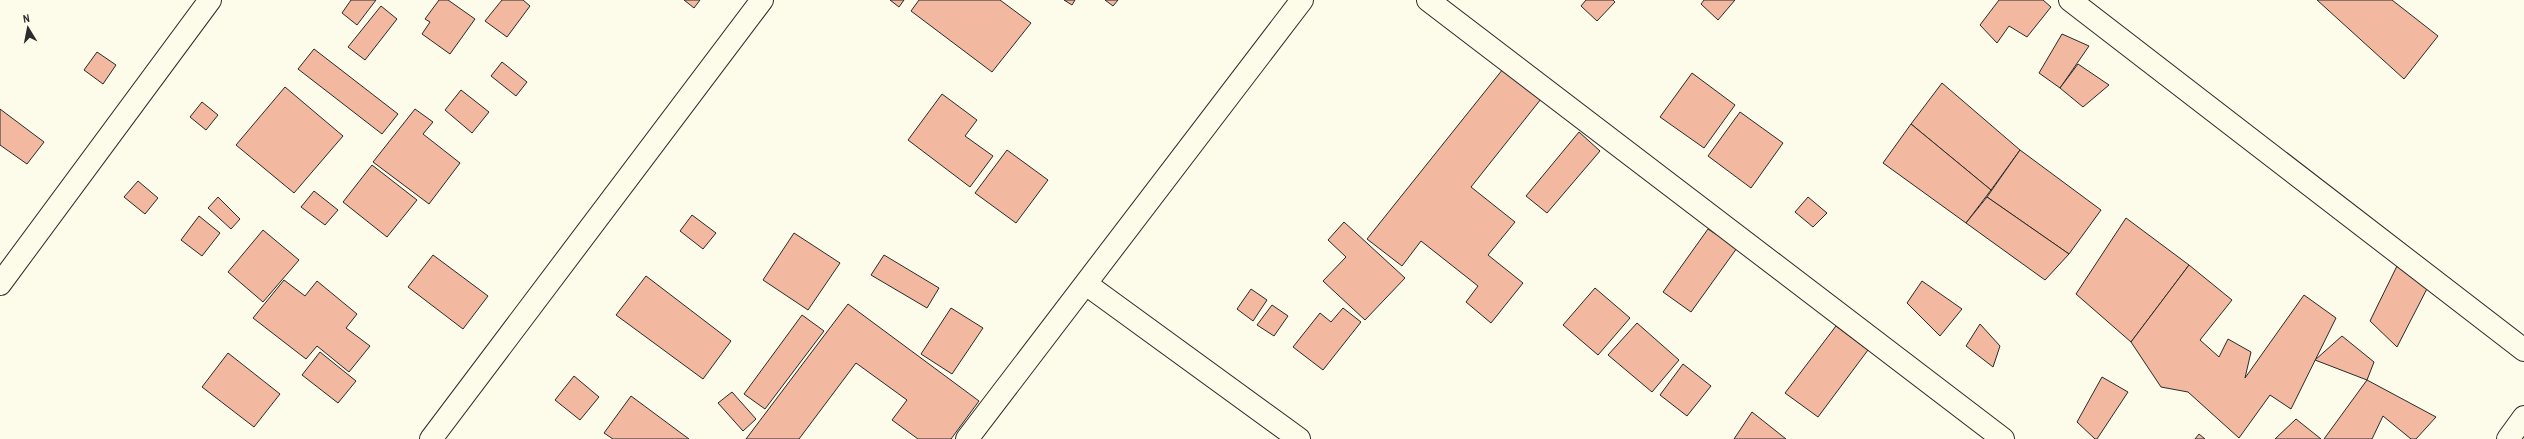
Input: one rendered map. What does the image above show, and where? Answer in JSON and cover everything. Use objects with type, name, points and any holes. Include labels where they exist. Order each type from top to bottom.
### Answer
[{"type":"street","points":[[0,284],[210,0]]},
{"type":"street","points":[[431,439],[762,0]]},
{"type":"street","points":[[966,439],[1302,0]]},
{"type":"street","points":[[1428,0],[2003,439]]},
{"type":"street","points":[[2070,0],[2524,350]]},
{"type":"street","points":[[1086,284],[1299,439]]},
{"type":"street","points":[[2508,439],[2524,417]]},
{"type":"building","points":[[351,0],[376,0],[357,25],[342,13]]},
{"type":"building","points":[[439,0],[448,0],[475,19],[450,54],[422,34],[430,22],[425,19]]},
{"type":"building","points":[[502,0],[523,0],[530,6],[507,37],[485,21]]},
{"type":"building","points":[[684,0],[700,0],[694,8]]},
{"type":"building","points":[[890,0],[904,0],[899,7]]},
{"type":"building","points":[[919,0],[1000,0],[1031,23],[992,72],[911,11]]},
{"type":"building","points":[[1064,0],[1075,0],[1072,5]]},
{"type":"building","points":[[1105,0],[1118,0],[1113,6]]},
{"type":"building","points":[[1586,0],[1613,0],[1615,2],[1597,21],[1581,6]]},
{"type":"building","points":[[1704,0],[1735,0],[1718,20],[1701,4]]},
{"type":"building","points":[[1999,0],[2043,0],[2051,7],[2027,37],[2009,26],[1997,43],[1980,25]]},
{"type":"building","points":[[2317,0],[2392,0],[2438,36],[2404,79]]},
{"type":"building","points":[[381,6],[397,19],[365,60],[348,47]]},
{"type":"building","points":[[2062,34],[2089,46],[2060,88],[2039,73]]},
{"type":"building","points":[[314,49],[398,114],[382,134],[298,69]]},
{"type":"building","points":[[97,52],[116,65],[103,84],[84,70]]},
{"type":"building","points":[[502,62],[527,82],[516,96],[491,76]]},
{"type":"building","points":[[2078,64],[2109,85],[2083,107],[2060,88]]},
{"type":"building","points":[[1503,69],[1541,99],[1471,187],[1515,222],[1488,255],[1523,283],[1491,323],[1466,302],[1478,286],[1421,241],[1402,266],[1367,239]]},
{"type":"building","points":[[1692,73],[1735,105],[1704,148],[1660,117]]},
{"type":"building","points":[[1942,83],[2020,150],[1991,190],[1911,124]]},
{"type":"building","points":[[285,87],[343,136],[294,193],[236,145]]},
{"type":"building","points":[[461,90],[489,112],[472,133],[445,110]]},
{"type":"building","points":[[942,94],[977,120],[965,136],[993,156],[970,187],[908,140]]},
{"type":"building","points":[[202,102],[218,115],[206,130],[190,117]]},
{"type":"building","points":[[0,109],[44,142],[27,164],[0,145]]},
{"type":"building","points":[[415,109],[433,122],[423,134],[460,163],[429,204],[373,162]]},
{"type":"building","points":[[1740,112],[1783,143],[1751,188],[1708,156]]},
{"type":"building","points":[[1911,124],[1991,190],[1966,223],[1883,163]]},
{"type":"building","points":[[1579,132],[1600,151],[1547,213],[1526,196]]},
{"type":"building","points":[[1007,150],[1048,180],[1016,223],[975,193]]},
{"type":"building","points":[[2020,150],[2101,210],[2069,254],[1987,197]]},
{"type":"building","points":[[372,165],[417,200],[387,237],[343,202]]},
{"type":"building","points":[[138,181],[158,198],[145,214],[124,197]]},
{"type":"building","points":[[314,191],[338,210],[325,225],[301,207]]},
{"type":"building","points":[[218,197],[240,219],[231,229],[208,208]]},
{"type":"building","points":[[1808,197],[1827,213],[1813,227],[1795,212]]},
{"type":"building","points":[[1987,197],[2069,254],[2045,280],[1966,223]]},
{"type":"building","points":[[692,215],[716,233],[703,249],[680,231]]},
{"type":"building","points":[[199,216],[220,233],[202,256],[181,240]]},
{"type":"building","points":[[2126,218],[2189,265],[2131,342],[2076,294]]},
{"type":"building","points":[[1344,222],[1405,278],[1365,320],[1323,281],[1346,257],[1328,240]]},
{"type":"building","points":[[1708,229],[1737,248],[1691,312],[1663,292]]},
{"type":"building","points":[[263,230],[299,260],[263,302],[228,272]]},
{"type":"building","points":[[794,233],[840,263],[808,310],[763,280]]},
{"type":"building","points":[[433,255],[488,296],[463,329],[408,287]]},
{"type":"building","points":[[884,255],[939,288],[927,308],[871,275]]},
{"type":"building","points":[[2189,265],[2232,300],[2200,340],[2219,357],[2228,339],[2251,352],[2245,378],[2304,295],[2336,318],[2291,409],[2270,395],[2239,438],[2188,392],[2161,387],[2131,342]]},
{"type":"building","points":[[2397,266],[2432,279],[2397,347],[2370,321]]},
{"type":"building","points":[[646,276],[731,341],[703,379],[616,315]]},
{"type":"building","points":[[284,280],[305,296],[317,281],[357,314],[346,328],[370,346],[349,372],[317,346],[306,359],[253,318]]},
{"type":"building","points":[[1922,281],[1962,309],[1940,336],[1907,303]]},
{"type":"building","points":[[1595,288],[1630,318],[1598,355],[1563,325]]},
{"type":"building","points":[[1251,289],[1267,300],[1253,321],[1237,309]]},
{"type":"building","points":[[848,304],[979,401],[951,439],[918,439],[892,420],[907,400],[856,363],[799,439],[746,439]]},
{"type":"building","points":[[1272,305],[1288,316],[1274,336],[1257,325]]},
{"type":"building","points":[[951,308],[983,328],[952,374],[921,354]]},
{"type":"building","points":[[1343,308],[1361,322],[1323,370],[1293,347],[1320,313],[1331,322]]},
{"type":"building","points":[[802,315],[824,331],[765,409],[744,394]]},
{"type":"building","points":[[1637,323],[1679,360],[1652,392],[1608,355]]},
{"type":"building","points":[[1980,324],[2000,346],[1993,367],[1966,346]]},
{"type":"building","points":[[1836,326],[1868,350],[1818,417],[1785,393]]},
{"type":"building","points":[[2342,336],[2374,362],[2367,380],[2315,360]]},
{"type":"building","points":[[320,352],[356,381],[338,403],[302,375]]},
{"type":"building","points":[[228,353],[280,394],[254,427],[202,387]]},
{"type":"building","points":[[1683,364],[1711,386],[1687,416],[1660,395]]},
{"type":"building","points":[[574,376],[599,397],[580,420],[555,400]]},
{"type":"building","points":[[2102,377],[2128,392],[2097,439],[2095,439],[2077,422]]},
{"type":"building","points":[[2367,380],[2436,417],[2416,439],[2411,439],[2383,416],[2372,439],[2324,439]]},
{"type":"building","points":[[732,392],[756,419],[743,431],[718,403]]},
{"type":"building","points":[[631,396],[689,439],[613,439],[604,433]]},
{"type":"building","points":[[1752,412],[1786,439],[1734,439]]},
{"type":"building","points":[[2296,419],[2321,439],[2275,439]]},
{"type":"building","points":[[2199,434],[2205,439],[2195,439]]}]
